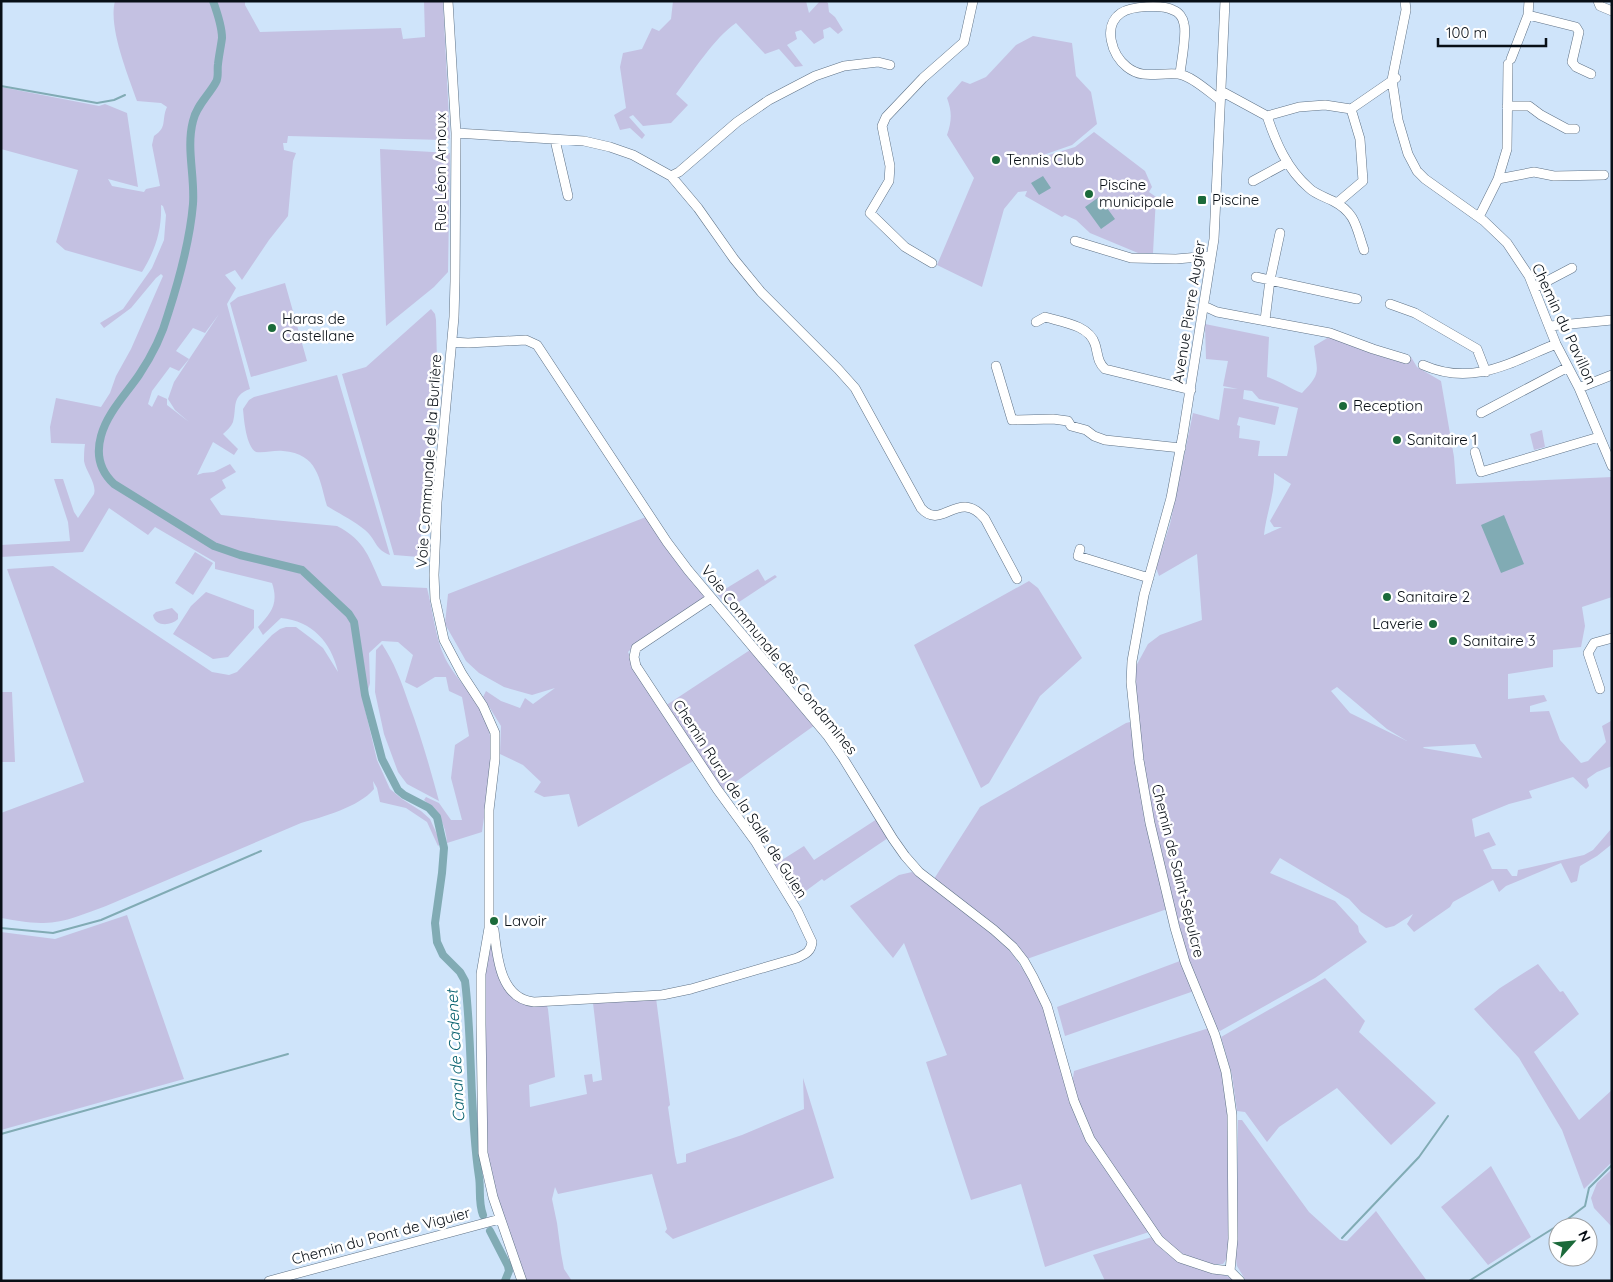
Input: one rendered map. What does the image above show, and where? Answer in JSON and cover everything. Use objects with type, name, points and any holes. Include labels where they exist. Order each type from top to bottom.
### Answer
[{"type":"street","name":"Rue Léon Arnoux","points":[[448,1],[456,134],[452,342]]},
{"type":"street","points":[[932,263],[905,247],[870,214],[889,181],[890,166],[882,126],[886,117],[923,78],[964,42],[973,1]]},
{"type":"street","name":"Avenue Pierre Augier","points":[[1139,622],[1171,498],[1181,448],[1212,256],[1217,188],[1225,1]]},
{"type":"street","name":"Chemin du Pavillon","points":[[1405,1],[1406,10],[1395,79],[1398,120],[1408,154],[1417,171],[1425,179],[1479,217],[1507,244],[1529,276],[1556,344],[1578,388],[1612,466]]},
{"type":"street","points":[[1479,217],[1498,179],[1507,149],[1510,62],[1528,15],[1530,1]]},
{"type":"street","points":[[1598,1],[1600,6],[1612,11]]},
{"type":"street","points":[[1180,74],[1185,26],[1179,14],[1172,9],[1159,7],[1134,8],[1119,14],[1111,30],[1111,42],[1116,55],[1127,67],[1144,76],[1180,74],[1267,116],[1299,107],[1325,105],[1350,109],[1395,79]]},
{"type":"street","points":[[1528,15],[1576,27],[1580,32],[1572,62],[1576,67],[1592,74]]},
{"type":"street","points":[[671,176],[679,172],[737,122],[769,100],[815,76],[844,66],[878,62],[890,65]]},
{"type":"street","points":[[1197,83],[1221,93]]},
{"type":"street","points":[[1507,106],[1529,106],[1567,129],[1574,129]]},
{"type":"street","points":[[1336,203],[1363,181],[1360,139],[1350,109]]},
{"type":"street","points":[[1267,116],[1273,136],[1286,163],[1310,189],[1347,209],[1353,217],[1364,250]]},
{"type":"street","points":[[456,134],[584,141],[633,155],[671,176],[698,208],[760,292],[838,368],[855,388],[925,513],[938,516],[958,507],[972,508],[979,512],[1016,580]]},
{"type":"street","points":[[555,140],[568,196]]},
{"type":"street","points":[[1253,181],[1286,163]]},
{"type":"street","points":[[1498,179],[1534,172],[1554,176],[1604,175]]},
{"type":"street","points":[[1265,320],[1270,280],[1280,233]]},
{"type":"street","points":[[1075,241],[1131,258],[1176,259],[1212,256]]},
{"type":"street","points":[[1534,288],[1572,268]]},
{"type":"street","points":[[1256,277],[1357,299]]},
{"type":"street","points":[[1390,304],[1415,313],[1476,349],[1486,372]]},
{"type":"street","points":[[1204,306],[1217,312],[1330,333],[1406,359]]},
{"type":"street","points":[[1036,322],[1045,317],[1077,327],[1089,333],[1095,342],[1100,364],[1105,369],[1190,390]]},
{"type":"street","points":[[1550,326],[1612,320]]},
{"type":"street","name":"Voie Communale des Condamines","points":[[452,342],[520,340],[537,346],[667,542],[711,598],[827,735],[905,856],[919,872],[994,930],[1013,947],[1024,962],[1047,1006],[1074,1101],[1090,1139],[1159,1240],[1180,1258],[1213,1268],[1230,1270]]},
{"type":"street","name":"Voie Communale de la Burlière","points":[[452,342],[438,472],[434,575],[435,599],[444,640],[462,674],[483,706],[495,733],[495,759],[489,810],[489,928],[482,974],[483,1154],[493,1197],[522,1281]]},
{"type":"street","points":[[1423,365],[1451,374],[1475,374],[1486,372],[1556,344]]},
{"type":"street","points":[[996,366],[1012,420],[1053,418],[1068,421],[1072,426],[1086,430],[1094,436],[1105,440],[1181,448]]},
{"type":"street","points":[[1481,413],[1568,367]]},
{"type":"street","points":[[1578,388],[1612,375]]},
{"type":"street","points":[[1475,452],[1481,472],[1599,437]]},
{"type":"street","points":[[1080,549],[1078,556],[1149,578]]},
{"type":"street","name":"Chemin Rural de la Salle de Guien","points":[[489,928],[494,930],[497,960],[510,989],[514,995],[534,1002],[662,995],[683,992],[797,958],[807,954],[812,948],[812,942],[786,891],[755,841],[717,789],[636,666],[634,657],[636,648],[711,598]]},
{"type":"street","name":"Chemin de Saint-Sépulcre","points":[[1139,622],[1132,661],[1132,706],[1150,823],[1182,953],[1215,1035],[1226,1072],[1232,1115],[1232,1239],[1230,1270]]},
{"type":"street","points":[[1600,689],[1588,653],[1594,644],[1612,638]]},
{"type":"street","name":"Chemin du Pont de Viguier","points":[[269,1281],[500,1219]]},
{"type":"street","points":[[1230,1270],[1240,1281]]},
{"type":"shaded area","points":[[115,1],[245,1],[245,5],[260,32],[401,28],[403,39],[425,37],[424,1],[443,1],[450,139],[288,136],[287,143],[283,143],[284,150],[296,153],[293,161],[288,216],[242,280],[235,270],[225,275],[236,288],[227,304],[250,389],[237,399],[233,422],[223,434],[238,449],[234,455],[213,442],[197,475],[214,472],[230,464],[236,472],[222,480],[226,488],[210,499],[221,515],[337,526],[361,544],[382,586],[427,588],[436,633],[445,658],[476,701],[486,719],[489,729],[491,753],[489,780],[482,832],[447,843],[445,830],[440,819],[424,800],[426,797],[439,803],[451,820],[462,820],[451,778],[455,745],[469,736],[462,697],[449,691],[446,677],[435,677],[417,688],[405,682],[413,655],[398,642],[382,641],[369,653],[370,683],[364,705],[377,760],[390,789],[430,819],[441,843],[438,846],[427,822],[406,808],[380,802],[377,788],[373,781],[374,789],[350,806],[320,818],[301,823],[82,915],[58,922],[31,922],[1,918],[1,813],[84,782],[7,569],[53,566],[212,672],[229,675],[237,672],[272,635],[286,627],[296,627],[323,648],[338,672],[335,661],[325,643],[311,628],[302,623],[281,618],[263,635],[258,627],[267,617],[274,602],[275,597],[272,583],[215,569],[215,562],[155,527],[148,535],[109,508],[83,552],[1,557],[1,545],[70,541],[68,522],[54,479],[63,479],[74,512],[78,518],[95,490],[84,461],[85,444],[51,443],[50,427],[56,398],[101,407],[110,393],[116,376],[131,349],[163,276],[161,274],[156,278],[131,308],[104,328],[100,323],[123,309],[152,268],[164,240],[166,215],[163,206],[161,205],[157,240],[142,272],[65,250],[56,242],[78,170],[1,149],[1,87],[99,106],[105,104],[127,113],[138,187],[108,179],[112,186],[144,192],[146,189],[160,186],[152,145],[154,136],[163,126],[167,107],[161,103],[137,101],[120,51],[114,24]],"holes":[[[219,314],[174,382],[168,399],[175,410],[189,422],[167,405],[167,399],[158,395],[152,407],[148,404],[152,391],[170,367],[179,371],[189,359],[176,351],[193,328],[205,333]]]},
{"type":"shaded area","points":[[673,1],[806,1],[809,13],[820,1],[825,1],[828,3],[829,12],[835,17],[843,30],[838,34],[830,27],[823,30],[824,38],[814,44],[801,30],[795,32],[797,39],[787,45],[803,66],[795,67],[779,49],[765,54],[736,23],[712,46],[676,94],[688,105],[671,123],[643,126],[633,115],[629,117],[645,135],[642,139],[630,128],[620,130],[614,115],[626,108],[620,67],[623,53],[642,49],[652,28],[659,31],[671,19]]},
{"type":"shaded area","points":[[1033,36],[1072,43],[1076,76],[1091,92],[1097,124],[1072,145],[1032,159],[1030,157],[1029,161],[1075,147],[1094,132],[1145,171],[1152,187],[1149,192],[1156,197],[1153,253],[1138,253],[1090,233],[1076,220],[1065,215],[1062,217],[1025,196],[1027,191],[1018,192],[1004,209],[982,287],[937,265],[974,178],[947,135],[951,116],[947,98],[962,81],[970,84],[986,77],[1016,45]]},
{"type":"shaded area","points":[[380,149],[450,153],[448,272],[434,287],[386,326]]},
{"type":"shaded area","points":[[1043,176],[1051,188],[1039,195],[1031,183]]},
{"type":"shaded area","points":[[1099,197],[1115,219],[1101,229],[1085,207]]},
{"type":"shaded area","points":[[285,283],[307,361],[251,377],[230,303],[238,297]]},
{"type":"shaded area","points":[[431,309],[435,314],[436,320],[437,362],[419,557],[394,555],[342,374],[366,367]]},
{"type":"shaded area","points":[[1205,324],[1269,337],[1267,377],[1302,393],[1313,381],[1317,372],[1314,346],[1329,337],[1356,347],[1364,341],[1411,357],[1417,367],[1441,381],[1454,457],[1456,484],[1612,477],[1612,597],[1582,607],[1585,626],[1581,647],[1553,650],[1553,667],[1508,674],[1508,699],[1544,695],[1547,701],[1530,706],[1530,712],[1549,711],[1560,740],[1581,763],[1588,761],[1606,742],[1602,726],[1611,721],[1612,766],[1597,772],[1587,779],[1589,786],[1586,789],[1573,777],[1529,791],[1532,798],[1509,804],[1472,819],[1475,837],[1489,832],[1496,845],[1483,850],[1492,869],[1507,869],[1512,876],[1517,876],[1518,870],[1584,855],[1593,850],[1612,828],[1612,844],[1580,866],[1577,881],[1571,883],[1561,863],[1506,886],[1499,892],[1493,880],[1453,902],[1450,907],[1414,932],[1407,924],[1413,914],[1394,926],[1386,928],[1361,912],[1349,899],[1280,858],[1270,873],[1335,901],[1358,926],[1359,932],[1367,942],[1315,978],[1220,1031],[1216,1028],[1187,958],[1177,924],[1149,801],[1137,722],[1135,668],[1148,644],[1160,635],[1202,620],[1197,554],[1159,576],[1156,568],[1170,524],[1193,413],[1219,420],[1224,388],[1238,389],[1223,386],[1228,361],[1206,359]],"holes":[[[1244,390],[1252,391],[1259,399],[1298,408],[1287,456],[1258,456],[1260,441],[1239,438],[1240,426],[1237,425],[1239,417],[1275,425],[1279,407],[1243,399]],[[1274,473],[1291,484],[1270,521],[1274,527],[1282,527],[1264,535]],[[1337,687],[1387,729],[1407,741],[1350,713],[1331,691]],[[1475,744],[1482,758],[1423,748]]]},
{"type":"shaded area","points":[[337,375],[390,555],[378,547],[369,533],[327,506],[319,477],[310,462],[304,457],[295,453],[280,451],[256,452],[248,439],[243,409],[249,400],[254,397]]},
{"type":"shaded area","points":[[1542,430],[1545,447],[1534,450],[1530,434]]},
{"type":"shaded area","points":[[1504,515],[1524,564],[1501,573],[1481,525]]},
{"type":"shaded area","points":[[646,517],[705,594],[703,600],[636,644],[628,652],[635,667],[695,760],[578,827],[569,794],[544,797],[534,792],[541,782],[523,765],[500,754],[501,726],[483,697],[486,691],[501,701],[520,708],[525,698],[533,704],[555,688],[532,695],[504,687],[479,673],[466,661],[445,624],[448,594]]},
{"type":"shaded area","points":[[195,552],[213,563],[193,595],[175,583]]},
{"type":"shaded area","points":[[758,569],[765,581],[775,575],[777,577],[730,608],[717,594]]},
{"type":"shaded area","points":[[1029,581],[1038,588],[1082,658],[1040,696],[989,783],[981,788],[914,645]]},
{"type":"shaded area","points":[[206,592],[254,610],[254,628],[228,657],[213,659],[173,634],[191,606]]},
{"type":"shaded area","points":[[172,608],[178,614],[178,619],[175,621],[164,624],[154,619],[153,615],[156,612]]},
{"type":"shaded area","points":[[382,644],[404,688],[439,801],[407,784],[398,772],[384,734],[375,692],[376,650]]},
{"type":"shaded area","points":[[750,650],[815,725],[723,791],[665,706]]},
{"type":"shaded area","points":[[1,692],[12,692],[15,762],[1,762]]},
{"type":"shaded area","points":[[1130,722],[1139,781],[1167,909],[1027,959],[934,879],[980,807]]},
{"type":"shaded area","points":[[877,819],[888,838],[824,881],[822,879],[795,899],[774,865],[804,846],[814,860]]},
{"type":"shaded area","points":[[912,872],[983,926],[1011,952],[1032,982],[1045,1010],[1079,1127],[1095,1155],[1149,1232],[1045,1267],[1021,1184],[971,1200],[926,1062],[947,1055],[904,943],[893,958],[850,906],[899,875]]},
{"type":"shaded area","points":[[127,915],[184,1079],[1,1130],[1,932],[55,939]]},
{"type":"shaded area","points":[[491,939],[508,991],[546,1003],[548,1009],[555,1077],[529,1085],[530,1107],[587,1094],[584,1075],[592,1074],[593,1082],[602,1080],[593,1003],[656,998],[670,1105],[668,1107],[677,1164],[686,1162],[686,1154],[742,1135],[804,1109],[803,1078],[834,1178],[673,1239],[665,1232],[667,1229],[652,1174],[558,1194],[555,1187],[552,1199],[561,1253],[564,1269],[572,1281],[526,1281],[502,1214],[487,1154],[484,1011],[485,976]]},
{"type":"shaded area","points":[[1180,961],[1194,991],[1065,1036],[1057,1007]]},
{"type":"shaded area","points":[[1538,964],[1560,992],[1563,991],[1579,1014],[1534,1052],[1579,1120],[1612,1090],[1612,1162],[1584,1189],[1562,1130],[1519,1058],[1474,1009],[1500,988]]},
{"type":"shaded area","points":[[1325,978],[1365,1021],[1359,1032],[1436,1103],[1391,1145],[1337,1088],[1279,1127],[1267,1142],[1245,1112],[1237,1111],[1232,1075],[1221,1037]]},
{"type":"shaded area","points":[[1209,1028],[1225,1085],[1228,1115],[1229,1240],[1228,1257],[1223,1264],[1212,1264],[1189,1258],[1166,1243],[1087,1127],[1072,1085],[1074,1071]]},
{"type":"shaded area","points":[[1238,1120],[1242,1120],[1309,1212],[1340,1240],[1347,1241],[1376,1211],[1427,1281],[1246,1281],[1237,1266],[1234,1249],[1237,1231]]},
{"type":"shaded area","points":[[1491,1166],[1531,1237],[1488,1265],[1441,1207]]},
{"type":"shaded area","points":[[1612,1169],[1611,1226],[1594,1208],[1591,1198],[1597,1183]]},
{"type":"shaded area","points":[[1152,1237],[1164,1251],[1177,1261],[1230,1277],[1235,1281],[1105,1281],[1093,1255]]},
{"type":"waterway","name":"Canal de Cadenet","points":[[213,1],[218,14],[222,38],[218,76],[213,87],[197,110],[191,131],[190,152],[193,204],[184,259],[166,322],[156,346],[134,382],[112,412],[104,428],[99,449],[100,462],[105,474],[114,484],[214,546],[240,555],[302,570],[349,614],[354,622],[365,695],[382,759],[398,790],[429,808],[437,817],[444,848],[435,923],[437,942],[443,955],[460,972],[465,981],[474,1128],[483,1215]]},
{"type":"waterway","points":[[1,86],[97,103],[114,100],[125,95]]},
{"type":"waterway","points":[[1,928],[53,933],[101,920],[261,851]]},
{"type":"waterway","points":[[1,1134],[288,1054]]},
{"type":"waterway","points":[[1342,1238],[1419,1157],[1448,1116]]},
{"type":"waterway","points":[[1469,1281],[1565,1221],[1585,1206],[1589,1188],[1612,1165]]},
{"type":"waterway","name":"Canal de Cadenet","points":[[490,1231],[508,1266],[509,1271],[505,1281]]},
{"type":"place","name":"Tennis Club","points":[[996,160]]},
{"type":"place","name":"Piscine municipale","points":[[1089,194]]},
{"type":"place","name":"Piscine","points":[[1202,200]]},
{"type":"place","name":"Haras de Castellane","points":[[272,328]]},
{"type":"place","name":"Reception","points":[[1343,406]]},
{"type":"place","name":"Sanitaire 1","points":[[1397,440]]},
{"type":"place","name":"Sanitaire 2","points":[[1387,597]]},
{"type":"place","name":"Laverie","points":[[1433,624]]},
{"type":"place","name":"Sanitaire 3","points":[[1453,641]]},
{"type":"place","name":"Lavoir","points":[[494,921]]}]
